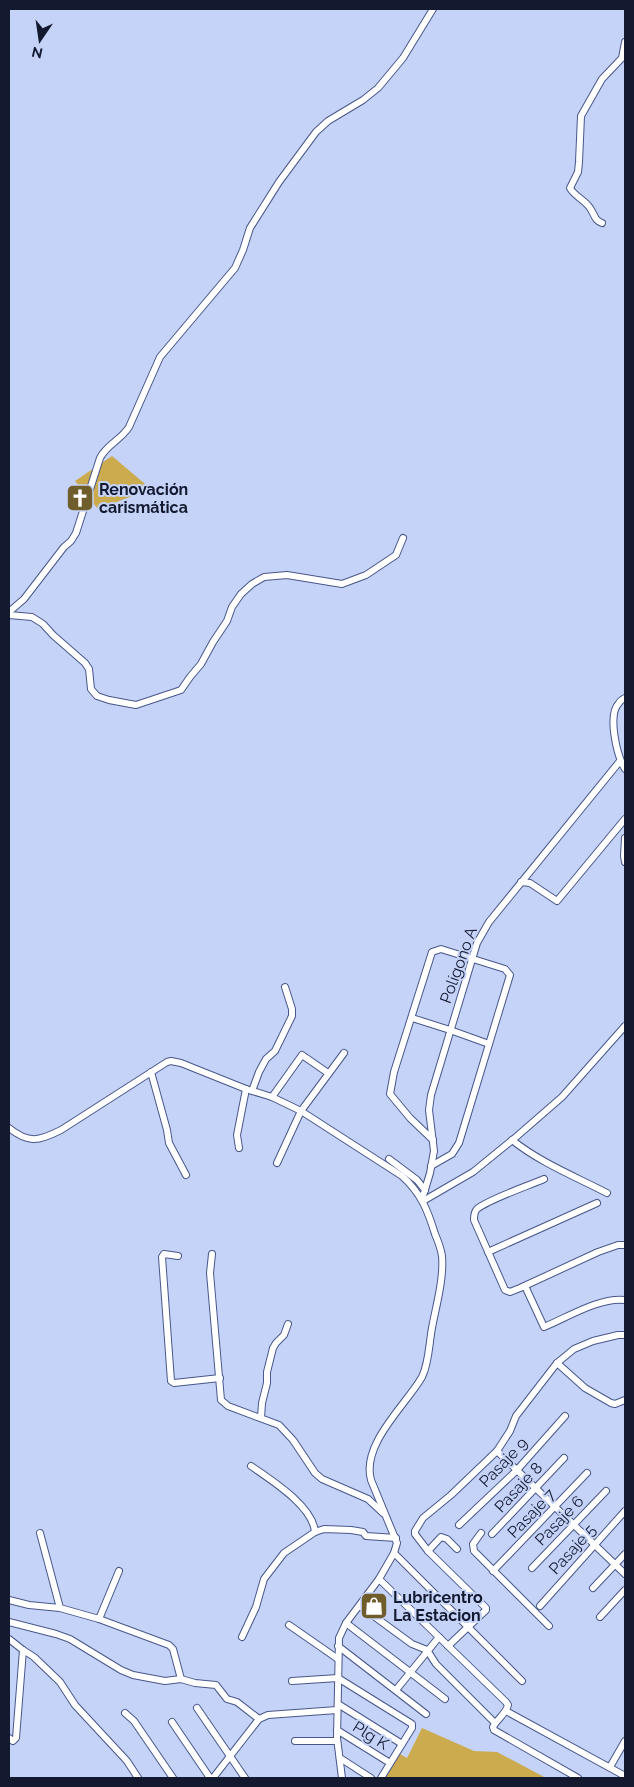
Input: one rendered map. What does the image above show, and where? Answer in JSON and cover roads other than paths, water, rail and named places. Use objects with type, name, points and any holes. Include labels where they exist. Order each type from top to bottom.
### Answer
[{"type":"street","points":[[9,614],[24,599],[64,547],[71,541],[76,533],[104,449],[124,435],[129,427],[160,357],[235,268],[244,250],[250,228],[279,182],[316,132],[328,121],[363,100],[378,88],[403,58],[433,9]]},
{"type":"street","points":[[602,224],[596,219],[591,208],[570,188],[578,167],[581,116],[600,83],[622,58],[625,42]]},
{"type":"street","points":[[9,614],[32,617],[43,624],[85,663],[89,669],[91,688],[97,696],[136,705],[181,690],[190,676],[202,664],[213,642],[227,621],[232,607],[241,594],[252,584],[264,577],[287,575],[342,584],[366,575],[396,555],[403,538]]},
{"type":"street","points":[[625,698],[618,703],[613,718],[620,761],[625,769]]},
{"type":"street","name":"Polígono A","points":[[422,1199],[434,1151],[429,1110],[431,1095],[477,943],[489,922],[620,761]]},
{"type":"street","points":[[522,882],[530,883],[557,901],[625,818]]},
{"type":"street","points":[[625,838],[625,862]]},
{"type":"street","points":[[431,1166],[452,1154],[459,1142],[510,975],[505,969],[441,949],[432,952],[394,1072],[390,1094],[410,1118],[433,1140]]},
{"type":"street","points":[[239,1148],[237,1135],[249,1090],[266,1059],[275,1051],[292,1016],[285,987]]},
{"type":"street","points":[[412,1018],[489,1044]]},
{"type":"street","points":[[422,1199],[473,1172],[512,1140],[562,1097],[625,1026]]},
{"type":"street","points":[[277,1163],[301,1111],[344,1053]]},
{"type":"street","points":[[272,1097],[302,1054],[328,1073]]},
{"type":"street","points":[[9,1128],[23,1137],[43,1139],[167,1062],[175,1061],[272,1097],[301,1111],[402,1176],[422,1199],[428,1210],[442,1256],[440,1284],[422,1376],[392,1417],[374,1450],[369,1474],[398,1543],[379,1579],[346,1623],[339,1638],[337,1740],[342,1778]]},
{"type":"street","points":[[151,1072],[167,1130],[168,1143],[186,1175]]},
{"type":"street","points":[[512,1140],[529,1153],[553,1167],[607,1193]]},
{"type":"street","points":[[389,1159],[417,1180],[425,1190]]},
{"type":"street","points":[[544,1179],[490,1202],[474,1213],[474,1220],[505,1290],[510,1292],[598,1252],[618,1245],[625,1245]]},
{"type":"street","points":[[488,1252],[597,1203]]},
{"type":"street","points":[[178,1256],[164,1254],[162,1257],[171,1381],[174,1383],[220,1378]]},
{"type":"street","points":[[212,1254],[210,1273],[222,1400],[224,1403],[279,1425],[286,1430],[315,1473],[322,1479],[368,1498],[386,1515]]},
{"type":"street","points":[[525,1286],[544,1327],[598,1304],[615,1299],[625,1300]]},
{"type":"street","points":[[262,1418],[262,1403],[273,1348],[276,1342],[284,1335],[288,1324]]},
{"type":"street","points":[[448,1646],[486,1610],[485,1605],[428,1550],[415,1534],[419,1525],[424,1518],[497,1451],[510,1431],[516,1416],[557,1363],[574,1349],[593,1341],[625,1335]]},
{"type":"street","points":[[557,1363],[585,1388],[611,1403],[620,1403],[625,1400]]},
{"type":"street","name":"Pasaje 9","points":[[459,1524],[517,1470],[565,1416]]},
{"type":"street","points":[[497,1451],[625,1574]]},
{"type":"street","name":"Pasaje 8","points":[[492,1534],[564,1458]]},
{"type":"street","points":[[251,1466],[275,1482],[310,1516],[315,1532]]},
{"type":"street","name":"Pasaje 7","points":[[493,1570],[588,1474]]},
{"type":"street","name":"Pasaje 6","points":[[532,1568],[606,1491]]},
{"type":"street","name":"Pasaje 5","points":[[540,1606],[625,1511]]},
{"type":"street","points":[[242,1638],[256,1607],[264,1579],[284,1553],[315,1532],[324,1529],[351,1530],[363,1532],[366,1536],[396,1538]]},
{"type":"street","points":[[481,1532],[473,1544],[474,1552],[549,1626]]},
{"type":"street","points":[[40,1533],[60,1608]]},
{"type":"street","points":[[428,1550],[441,1537],[447,1538],[457,1550]]},
{"type":"street","points":[[394,1553],[522,1681]]},
{"type":"street","points":[[593,1588],[625,1554]]},
{"type":"street","points":[[99,1619],[119,1571]]},
{"type":"street","points":[[379,1579],[506,1702],[508,1707],[506,1711],[493,1727],[496,1732],[578,1778]]},
{"type":"street","points":[[600,1617],[625,1590]]},
{"type":"street","points":[[9,1600],[29,1605],[60,1608],[99,1619],[169,1645],[173,1648],[181,1678]]},
{"type":"street","points":[[360,1606],[412,1644],[427,1650],[436,1664],[495,1723]]},
{"type":"street","points":[[9,1622],[70,1639],[121,1670],[134,1675],[165,1681],[181,1678],[195,1684],[216,1684],[227,1700],[237,1702],[259,1719]]},
{"type":"street","points":[[346,1623],[445,1699]]},
{"type":"street","points":[[289,1625],[338,1658]]},
{"type":"street","points":[[396,1690],[439,1637]]},
{"type":"street","points":[[9,1639],[34,1656],[60,1682],[75,1706],[127,1761],[138,1778]]},
{"type":"street","points":[[338,1646],[426,1714]]},
{"type":"street","points":[[9,1738],[14,1741],[16,1738],[23,1650]]},
{"type":"street","points":[[292,1681],[338,1678],[412,1724],[412,1728],[381,1778]]},
{"type":"street","points":[[172,1722],[212,1778],[259,1719],[268,1715],[338,1707],[402,1744]]},
{"type":"street","points":[[197,1708],[246,1778]]},
{"type":"street","points":[[506,1711],[625,1776]]},
{"type":"street","points":[[125,1713],[134,1721],[173,1778]]},
{"type":"street","name":"Plg K","points":[[337,1730],[390,1763]]},
{"type":"street","points":[[295,1741],[337,1740]]},
{"type":"street","points":[[610,1767],[625,1742]]},
{"type":"street","points":[[340,1758],[371,1778]]},
{"type":"place","name":"Renovación carismática","points":[[80,498]]},
{"type":"place","name":"Lubricentro La Estacion","points":[[374,1606]]}]
